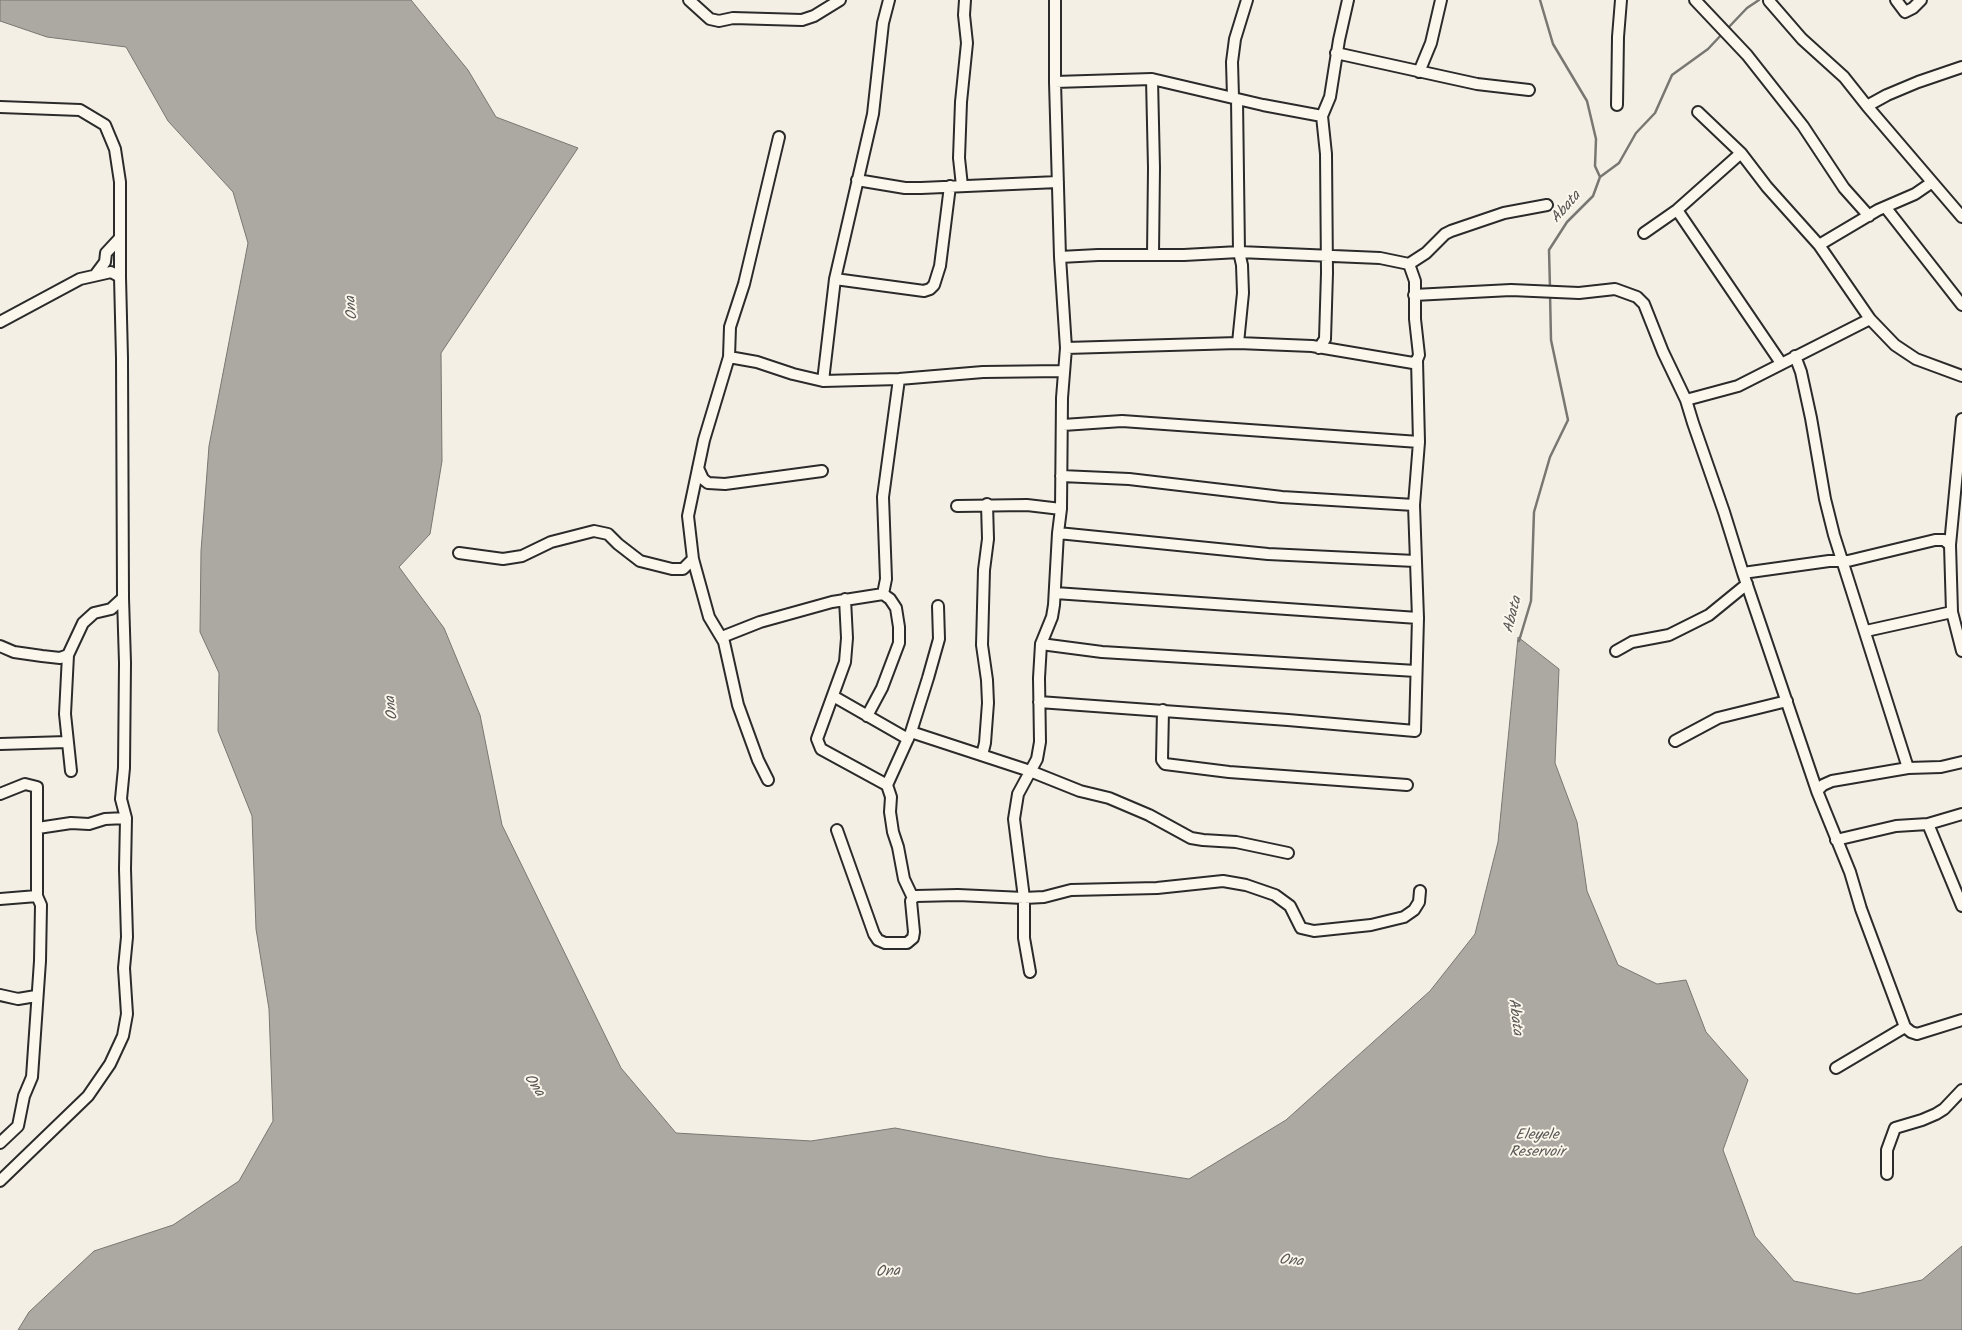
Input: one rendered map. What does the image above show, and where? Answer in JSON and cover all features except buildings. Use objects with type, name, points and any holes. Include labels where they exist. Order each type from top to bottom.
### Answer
[{"type":"street","points":[[689,0],[710,19],[719,21],[734,18],[802,20],[814,16],[840,0]]},
{"type":"street","points":[[824,381],[836,278],[873,114],[883,24],[890,0]]},
{"type":"street","points":[[962,186],[959,158],[961,102],[967,43],[964,15],[965,0]]},
{"type":"street","points":[[1030,972],[1024,938],[1024,898],[1014,818],[1018,794],[1037,759],[1040,742],[1041,644],[1052,618],[1058,533],[1062,509],[1063,371],[1066,348],[1060,257],[1055,82],[1055,0]]},
{"type":"street","points":[[1238,343],[1243,293],[1242,265],[1239,252],[1235,98],[1232,62],[1235,39],[1247,0]]},
{"type":"street","points":[[1319,348],[1325,339],[1327,255],[1326,154],[1322,116],[1330,97],[1336,52],[1348,0]]},
{"type":"street","points":[[1419,72],[1431,42],[1441,0]]},
{"type":"street","points":[[1618,105],[1618,37],[1621,0]]},
{"type":"street","points":[[1695,0],[1746,55],[1776,92],[1803,126],[1844,188],[1869,216]]},
{"type":"street","points":[[1896,0],[1905,12],[1913,8],[1921,0]]},
{"type":"street","points":[[1769,1],[1802,39],[1844,77],[1962,217]]},
{"type":"street","points":[[1336,52],[1477,84],[1528,90]]},
{"type":"street","points":[[1867,106],[1918,82],[1962,67]]},
{"type":"street","points":[[1055,82],[1152,79],[1322,116]]},
{"type":"street","points":[[1152,79],[1154,255]]},
{"type":"street","points":[[0,107],[80,110],[105,125],[115,149],[120,182],[121,214],[119,239],[122,341],[125,663],[124,768],[121,799],[126,818],[127,937],[124,968],[127,1014],[123,1036],[110,1064],[88,1096],[0,1181]]},
{"type":"street","points":[[1698,112],[1741,153],[1767,187],[1818,245],[1870,319],[1906,354],[1962,376]]},
{"type":"street","points":[[768,780],[758,760],[738,705],[729,658],[722,637],[714,628],[709,616],[693,559],[688,516],[704,440],[729,357],[730,327],[744,284],[779,136]]},
{"type":"street","points":[[1644,233],[1677,210],[1741,153]]},
{"type":"street","points":[[857,180],[905,188],[1058,182]]},
{"type":"street","points":[[1818,245],[1869,216],[1915,194],[1931,182]]},
{"type":"street","points":[[836,278],[924,291],[930,289],[934,285],[940,266],[950,186]]},
{"type":"street","points":[[1060,257],[1098,254],[1154,255],[1239,252],[1385,258],[1409,264],[1426,253],[1445,234],[1451,231],[1504,213],[1547,205]]},
{"type":"street","points":[[1886,208],[1962,305]]},
{"type":"street","points":[[1677,210],[1781,363]]},
{"type":"street","points":[[96,274],[105,262],[106,254],[119,239]]},
{"type":"street","points":[[1039,702],[1163,710],[1415,731],[1418,618],[1414,506],[1418,442],[1417,360],[1419,355],[1414,295],[1415,281],[1409,264]]},
{"type":"street","points":[[0,322],[62,288],[96,274],[110,272],[120,277]]},
{"type":"street","points":[[1414,295],[1511,290],[1580,293],[1615,289],[1637,297],[1644,304],[1663,352],[1686,400],[1742,573],[1817,791],[1850,872],[1861,909],[1905,1027],[1917,1034],[1962,1020]]},
{"type":"street","points":[[1686,400],[1738,386],[1870,319]]},
{"type":"street","points":[[1066,348],[1238,343],[1319,348],[1413,363],[1417,360]]},
{"type":"street","points":[[1795,356],[1801,372],[1812,418],[1825,499],[1842,561],[1866,631],[1908,768]]},
{"type":"street","points":[[729,357],[757,362],[793,374],[824,381],[898,379],[983,372],[1063,371]]},
{"type":"street","points":[[883,594],[886,580],[883,497],[898,379]]},
{"type":"street","points":[[1962,419],[1950,545],[1952,612],[1961,640],[1962,651]]},
{"type":"street","points":[[1063,425],[1122,421],[1418,442]]},
{"type":"street","points":[[698,468],[703,479],[708,483],[725,484],[822,471]]},
{"type":"street","points":[[1062,476],[1129,479],[1274,497],[1414,506]]},
{"type":"street","points":[[957,506],[987,504],[1027,505],[1062,509]]},
{"type":"street","points":[[982,755],[985,743],[988,703],[982,645],[984,570],[988,539],[987,504]]},
{"type":"street","points":[[459,553],[503,559],[512,558],[522,556],[551,542],[594,530],[608,534],[640,561],[672,569],[683,569],[693,559]]},
{"type":"street","points":[[1058,533],[1249,553],[1416,561]]},
{"type":"street","points":[[1742,573],[1829,561],[1842,561],[1935,540],[1944,540],[1950,545]]},
{"type":"street","points":[[1616,651],[1632,642],[1669,635],[1688,626],[1709,615],[1747,584]]},
{"type":"street","points":[[1055,593],[1418,618]]},
{"type":"street","points":[[722,637],[760,622],[846,600],[883,594],[890,599],[896,608],[899,643],[882,688],[867,716]]},
{"type":"street","points":[[71,771],[65,714],[68,655],[83,623],[94,613],[111,609],[123,598]]},
{"type":"street","points":[[837,830],[874,934],[878,940],[884,943],[903,944],[912,938],[914,932],[911,901],[913,898],[904,879],[893,832],[890,812],[891,796],[887,785],[821,749],[817,739],[845,662],[847,638],[846,600]]},
{"type":"street","points":[[887,785],[910,735],[939,639],[938,606]]},
{"type":"street","points":[[1866,631],[1952,612]]},
{"type":"street","points":[[1041,644],[1102,652],[1416,671]]},
{"type":"street","points":[[0,646],[14,652],[42,656],[60,658],[68,655]]},
{"type":"street","points":[[833,696],[867,716],[910,735],[982,755],[1030,771],[1072,788],[1109,798],[1132,807],[1191,838],[1236,842],[1288,853]]},
{"type":"street","points":[[1676,741],[1718,718],[1787,701]]},
{"type":"street","points":[[1163,710],[1162,760],[1165,764],[1230,772],[1407,785]]},
{"type":"street","points":[[0,744],[68,742]]},
{"type":"street","points":[[1817,791],[1823,785],[1832,781],[1908,768],[1941,767],[1962,762]]},
{"type":"street","points":[[0,794],[25,784],[37,786],[36,896],[41,905],[40,961],[36,996],[32,1077],[24,1096],[18,1126],[0,1143]]},
{"type":"street","points":[[1836,840],[1896,826],[1928,824],[1962,814]]},
{"type":"street","points":[[38,828],[71,823],[89,824],[105,819],[126,818]]},
{"type":"street","points":[[1928,824],[1962,905]]},
{"type":"street","points":[[913,898],[916,896],[958,895],[1044,897],[1071,890],[1157,888],[1223,880],[1246,884],[1275,895],[1290,906],[1301,928],[1306,931],[1314,931],[1371,925],[1404,918],[1414,910],[1419,902],[1420,891]]},
{"type":"street","points":[[0,899],[36,896]]},
{"type":"street","points":[[0,995],[18,999],[36,996]]},
{"type":"street","points":[[1836,1068],[1905,1027]]},
{"type":"street","points":[[1887,1174],[1887,1150],[1895,1128],[1936,1114],[1944,1109],[1962,1090]]},
{"type":"water","name":"Eleyele Reservoir","points":[[0,0],[411,0],[468,70],[496,117],[578,148],[441,353],[442,461],[430,534],[399,567],[444,628],[480,715],[502,825],[621,1068],[676,1133],[811,1141],[895,1128],[1047,1157],[1189,1179],[1286,1120],[1430,991],[1475,934],[1498,842],[1518,637],[1559,669],[1555,763],[1577,822],[1587,891],[1618,965],[1657,984],[1686,980],[1706,1032],[1748,1080],[1723,1150],[1755,1236],[1794,1281],[1857,1294],[1922,1280],[1962,1246],[1962,1330],[18,1330],[29,1312],[94,1251],[173,1225],[239,1181],[273,1121],[269,1009],[256,929],[252,816],[218,731],[219,673],[200,632],[201,551],[209,446],[248,243],[233,192],[168,121],[126,47],[47,37],[0,21]]},
{"type":"waterway","name":"Abata","points":[[1540,0],[1553,44],[1587,101],[1596,139],[1595,166],[1600,177],[1593,196],[1567,222],[1549,250],[1550,288]]},
{"type":"waterway","points":[[1727,29],[1747,8],[1759,0]]},
{"type":"waterway","points":[[1600,177],[1619,163],[1636,133],[1655,113],[1672,75],[1708,49],[1723,33]]},
{"type":"waterway","name":"Abata","points":[[1519,641],[1531,601],[1534,512],[1550,457],[1568,420],[1551,340],[1550,293]]},
{"type":"water label","name":"Ona","points":[[353,308]]},
{"type":"water label","name":"Ona","points":[[393,708]]},
{"type":"water label","name":"Ona","points":[[533,1086]]},
{"type":"water label","name":"Ona","points":[[1291,1262]]},
{"type":"water label","name":"Ona","points":[[888,1273]]}]
